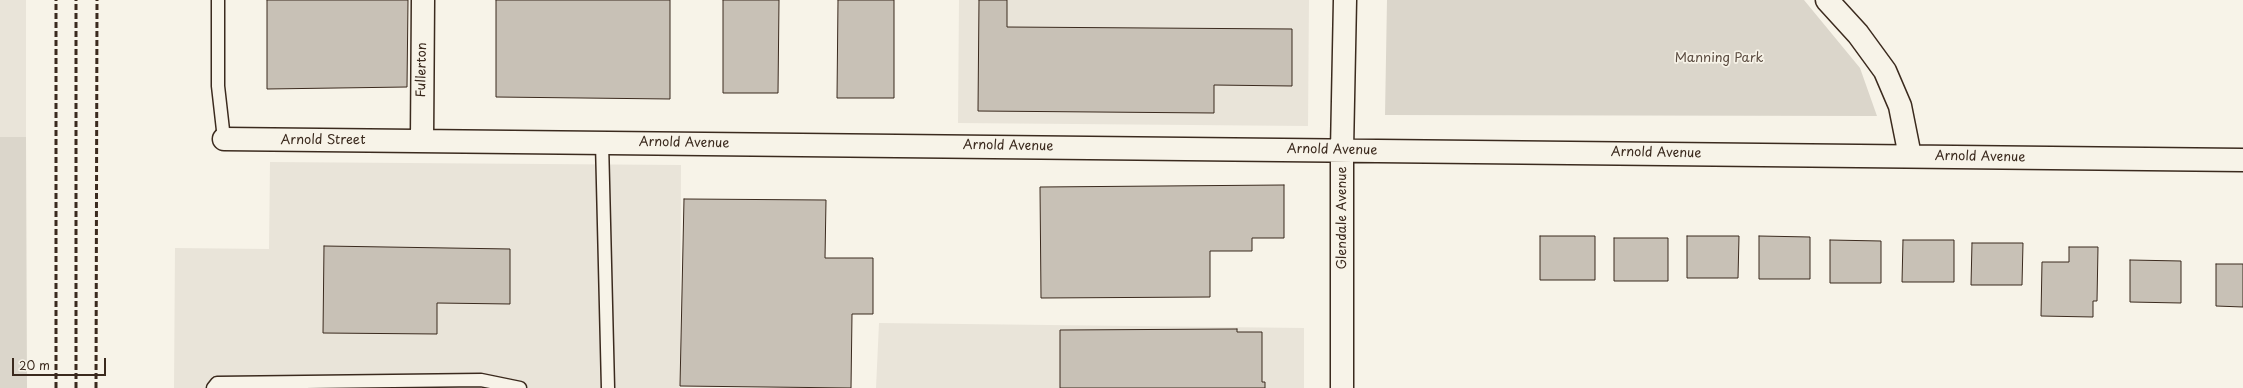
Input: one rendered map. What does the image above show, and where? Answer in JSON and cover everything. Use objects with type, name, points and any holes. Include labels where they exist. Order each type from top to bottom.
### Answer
[{"type":"street","name":"Fullerton","points":[[422,140],[423,0]]},
{"type":"street","name":"Glendale Avenue","points":[[1342,388],[1342,150],[1345,0]]},
{"type":"street","points":[[1827,0],[1858,34],[1884,71],[1900,106],[1910,156]]},
{"type":"street","name":"Arnold Street","points":[[224,139],[422,140]]},
{"type":"street","name":"Arnold Avenue","points":[[422,140],[2243,160]]},
{"type":"lane","points":[[218,0],[218,86],[224,139]]},
{"type":"lane","points":[[602,142],[608,388]]},
{"type":"lane","points":[[213,388],[216,383],[481,380],[520,388]]},
{"type":"shaded area","points":[[0,0],[26,0],[26,137],[0,137]]},
{"type":"shaded area","points":[[959,0],[1309,0],[1308,126],[958,123]]},
{"type":"shaded area","points":[[270,162],[681,165],[680,388],[174,388],[175,248],[269,249]]},
{"type":"shaded area","points":[[879,323],[1304,328],[1304,388],[876,388]]},
{"type":"green space","name":"Manning Park","points":[[1387,0],[1804,0],[1860,68],[1877,116],[1385,115]]},
{"type":"green space","points":[[0,137],[26,137],[27,388],[0,388]]},
{"type":"building","points":[[267,0],[408,0],[407,87],[267,89]]},
{"type":"building","points":[[496,0],[670,0],[670,99],[496,97]]},
{"type":"building","points":[[723,0],[779,0],[778,93],[723,93]]},
{"type":"building","points":[[838,0],[894,0],[894,98],[837,98]]},
{"type":"building","points":[[979,0],[1007,0],[1007,27],[1292,29],[1292,86],[1214,85],[1214,113],[978,111]]},
{"type":"building","points":[[1284,185],[1284,238],[1252,238],[1252,251],[1210,251],[1210,297],[1041,298],[1040,187]]},
{"type":"building","points":[[684,199],[826,200],[825,258],[873,258],[873,314],[852,314],[851,388],[680,386]]},
{"type":"building","points":[[1540,236],[1595,236],[1595,280],[1540,280]]},
{"type":"building","points":[[1687,236],[1739,236],[1738,278],[1687,278]]},
{"type":"building","points":[[1759,236],[1810,237],[1810,279],[1759,279]]},
{"type":"building","points":[[1614,238],[1668,238],[1668,281],[1614,281]]},
{"type":"building","points":[[1830,240],[1881,241],[1881,283],[1830,283]]},
{"type":"building","points":[[1903,240],[1954,240],[1954,282],[1902,282]]},
{"type":"building","points":[[1972,243],[2023,243],[2022,285],[1971,285]]},
{"type":"building","points":[[324,246],[510,249],[510,304],[437,303],[437,334],[323,333]]},
{"type":"building","points":[[2069,247],[2098,247],[2097,301],[2093,301],[2093,317],[2041,316],[2042,262],[2069,262]]},
{"type":"building","points":[[2130,260],[2181,261],[2181,303],[2130,302]]},
{"type":"building","points":[[2216,264],[2243,264],[2243,307],[2216,306]]},
{"type":"building","points":[[1237,329],[1237,332],[1262,332],[1262,382],[1265,382],[1265,388],[1060,388],[1060,330]]},
{"type":"railway","points":[[56,0],[56,388]]},
{"type":"railway","points":[[76,0],[76,388]]},
{"type":"railway","points":[[96,388],[97,0]]}]
